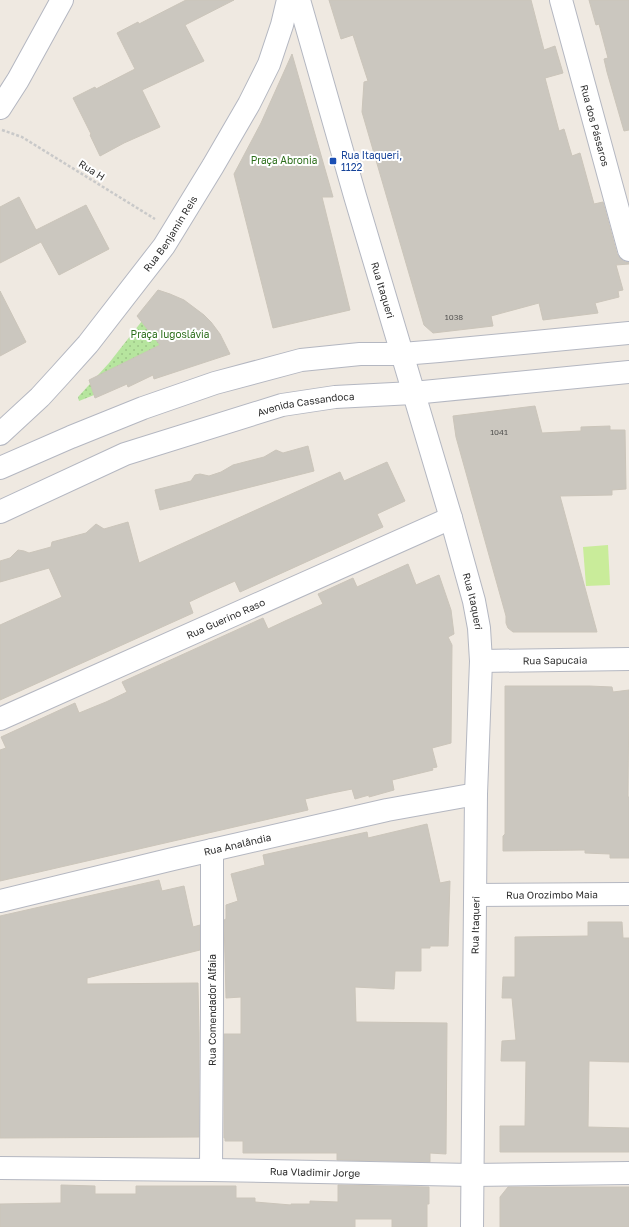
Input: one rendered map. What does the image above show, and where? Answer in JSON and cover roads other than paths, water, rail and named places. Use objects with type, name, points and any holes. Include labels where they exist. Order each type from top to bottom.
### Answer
[{"type":"street","points":[[0,108],[18,80],[62,0]]},
{"type":"street","name":"Rua Benjamin Reis","points":[[0,434],[45,391],[88,344],[164,246],[245,111],[269,64],[282,25],[288,0]]},
{"type":"street","name":"Rua Itaqueri","points":[[299,0],[357,204],[451,518],[474,602],[479,628],[481,661],[476,794],[472,1227]]},
{"type":"street","name":"Rua dos Pássaros","points":[[561,0],[629,250]]},
{"type":"street","points":[[0,468],[143,408],[215,383],[302,360],[360,354],[402,354],[439,351],[629,333]]},
{"type":"street","name":"Avenida Cassandoca","points":[[0,512],[125,454],[282,405],[335,397],[413,393],[629,372]]},
{"type":"street","name":"Rua Guerino Raso","points":[[0,718],[451,518]]},
{"type":"street","name":"Rua Sapucaia","points":[[481,661],[629,659]]},
{"type":"street","name":"Rua Analândia","points":[[0,901],[387,810],[476,794]]},
{"type":"street","name":"Rua Comendador Alfaia","points":[[211,1170],[212,850]]},
{"type":"street","name":"Rua Orozimbo Maia","points":[[476,895],[629,894]]},
{"type":"street","name":"Rua Vladimir Jorge","points":[[0,1168],[472,1175],[629,1173]]},
{"type":"place","name":"Rua Itaqueri, 1122","points":[[333,161]]},
{"type":"park label","name":"Praça Abronia","points":[[284,160]]},
{"type":"park label","name":"Praça Iugoslávia","points":[[170,334]]}]
